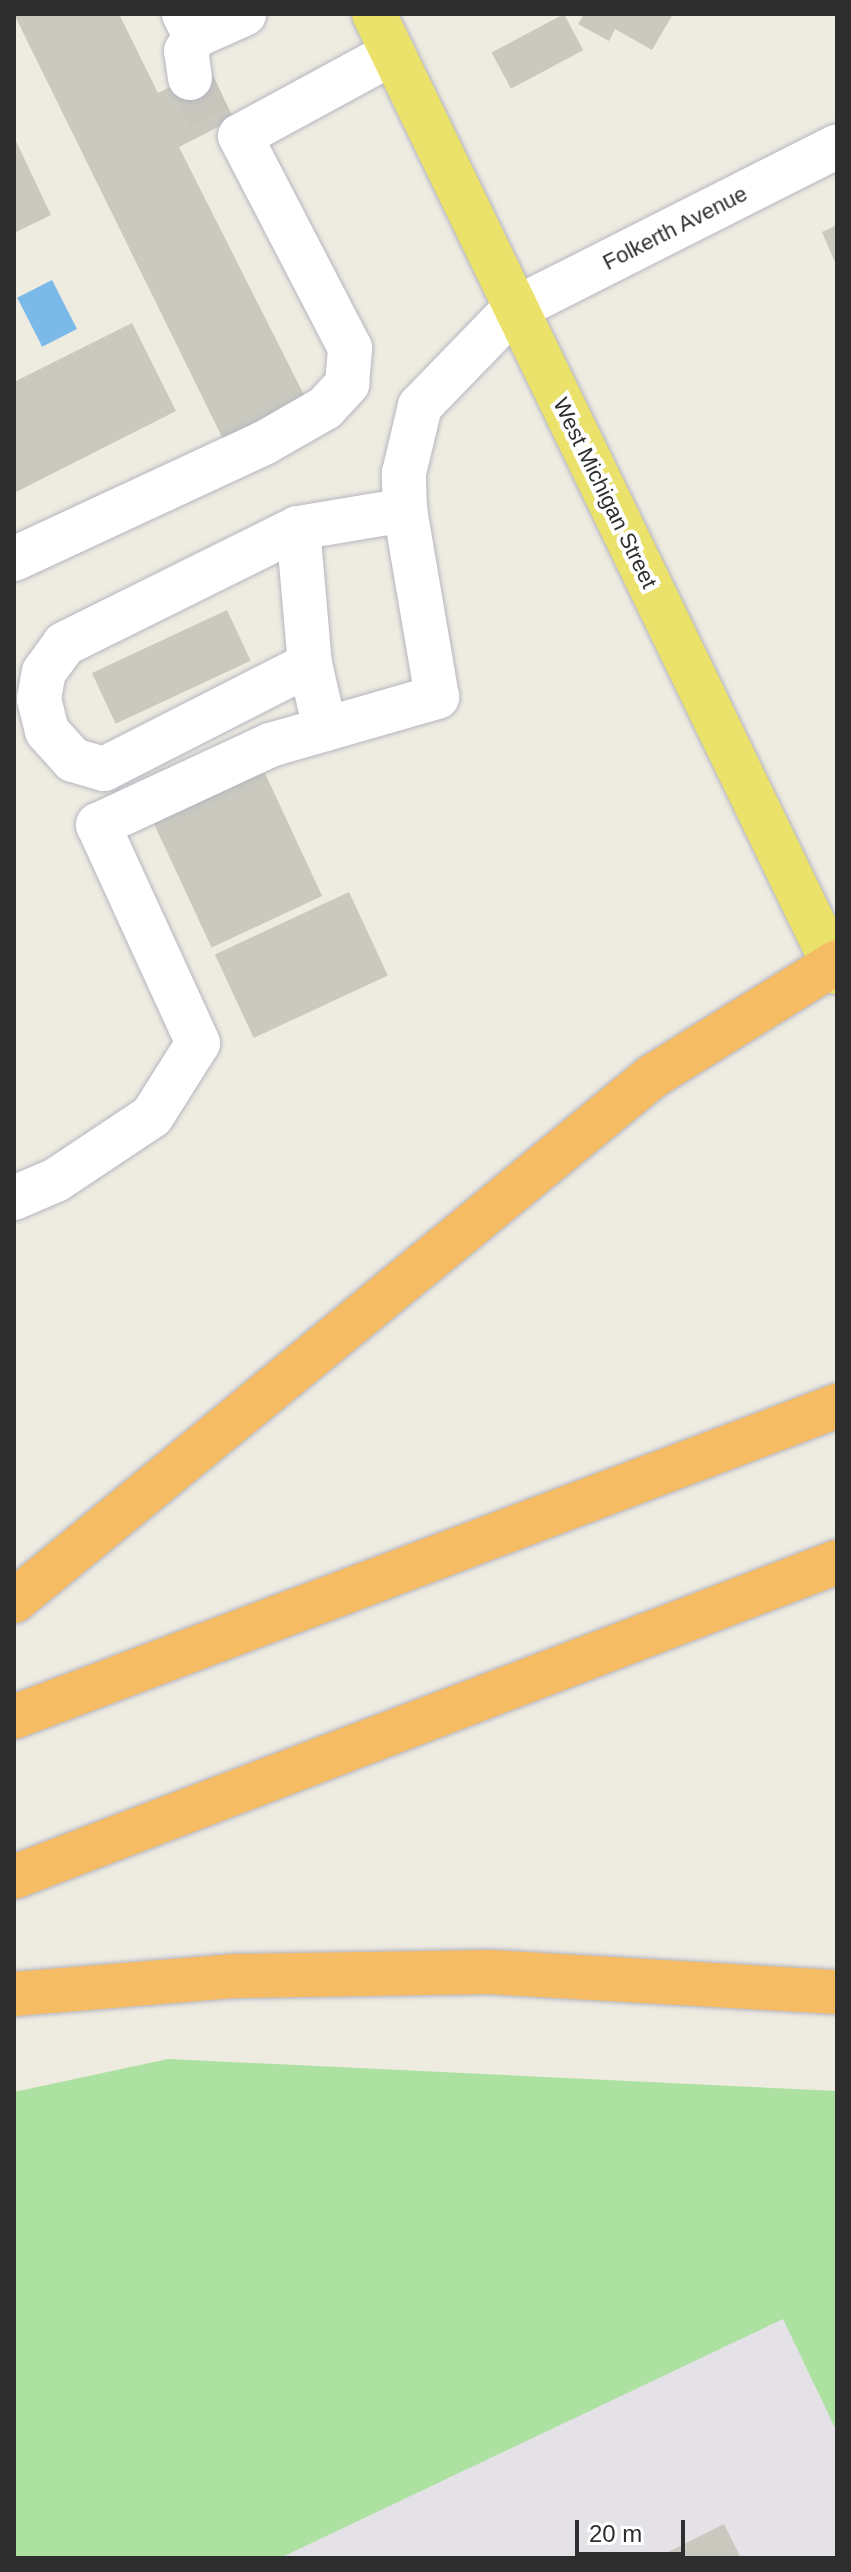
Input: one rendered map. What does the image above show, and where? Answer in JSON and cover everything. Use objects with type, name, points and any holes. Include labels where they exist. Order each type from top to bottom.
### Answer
[{"type":"highway","points":[[14,1601],[653,1076],[836,966]]},
{"type":"highway","points":[[14,1717],[837,1406]]},
{"type":"highway","points":[[14,1877],[837,1562]]},
{"type":"highway","points":[[14,1994],[235,1976],[489,1972],[837,1992]]},
{"type":"main road","name":"West Michigan Street","points":[[374,14],[513,310],[836,966]]},
{"type":"street","points":[[190,43],[244,14]]},
{"type":"street","points":[[14,559],[264,443],[325,408],[347,384],[350,348],[227,133],[393,53]]},
{"type":"street","name":"Folkerth Avenue","points":[[325,729],[437,697],[405,510],[404,473],[420,406],[513,310],[837,146]]},
{"type":"street","points":[[310,664],[104,769],[73,760],[47,731],[39,699],[44,672],[64,644],[298,528],[405,510]]},
{"type":"street","points":[[14,1198],[56,1180],[152,1116],[198,1043],[98,825],[270,745],[325,729],[310,664],[298,528]]},
{"type":"street","points":[[104,769],[123,813]]},
{"type":"shaded area","points":[[783,2318],[837,2432],[837,2558],[280,2558]]},
{"type":"green space","points":[[168,2059],[837,2091],[837,2432],[783,2319],[280,2558],[14,2558],[14,2092]]},
{"type":"water","points":[[52,280],[77,329],[42,347],[17,298]]},
{"type":"building","points":[[14,14],[119,14],[158,93],[208,68],[234,119],[179,147],[305,397],[223,439]]},
{"type":"building","points":[[564,14],[583,50],[511,89],[492,52]]},
{"type":"building","points":[[584,14],[673,14],[652,50],[615,29],[609,41],[578,24]]},
{"type":"building","points":[[14,137],[51,215],[14,233]]},
{"type":"building","points":[[837,225],[837,267],[822,232]]},
{"type":"building","points":[[132,323],[176,411],[14,493],[14,382]]},
{"type":"building","points":[[227,610],[251,661],[116,724],[92,673]]},
{"type":"building","points":[[263,769],[322,896],[212,947],[152,821]]},
{"type":"building","points":[[349,892],[388,975],[254,1038],[215,955]]},
{"type":"building","points":[[724,2524],[741,2558],[656,2558]]},
{"type":"tunnel","points":[[190,78],[214,129]]}]
